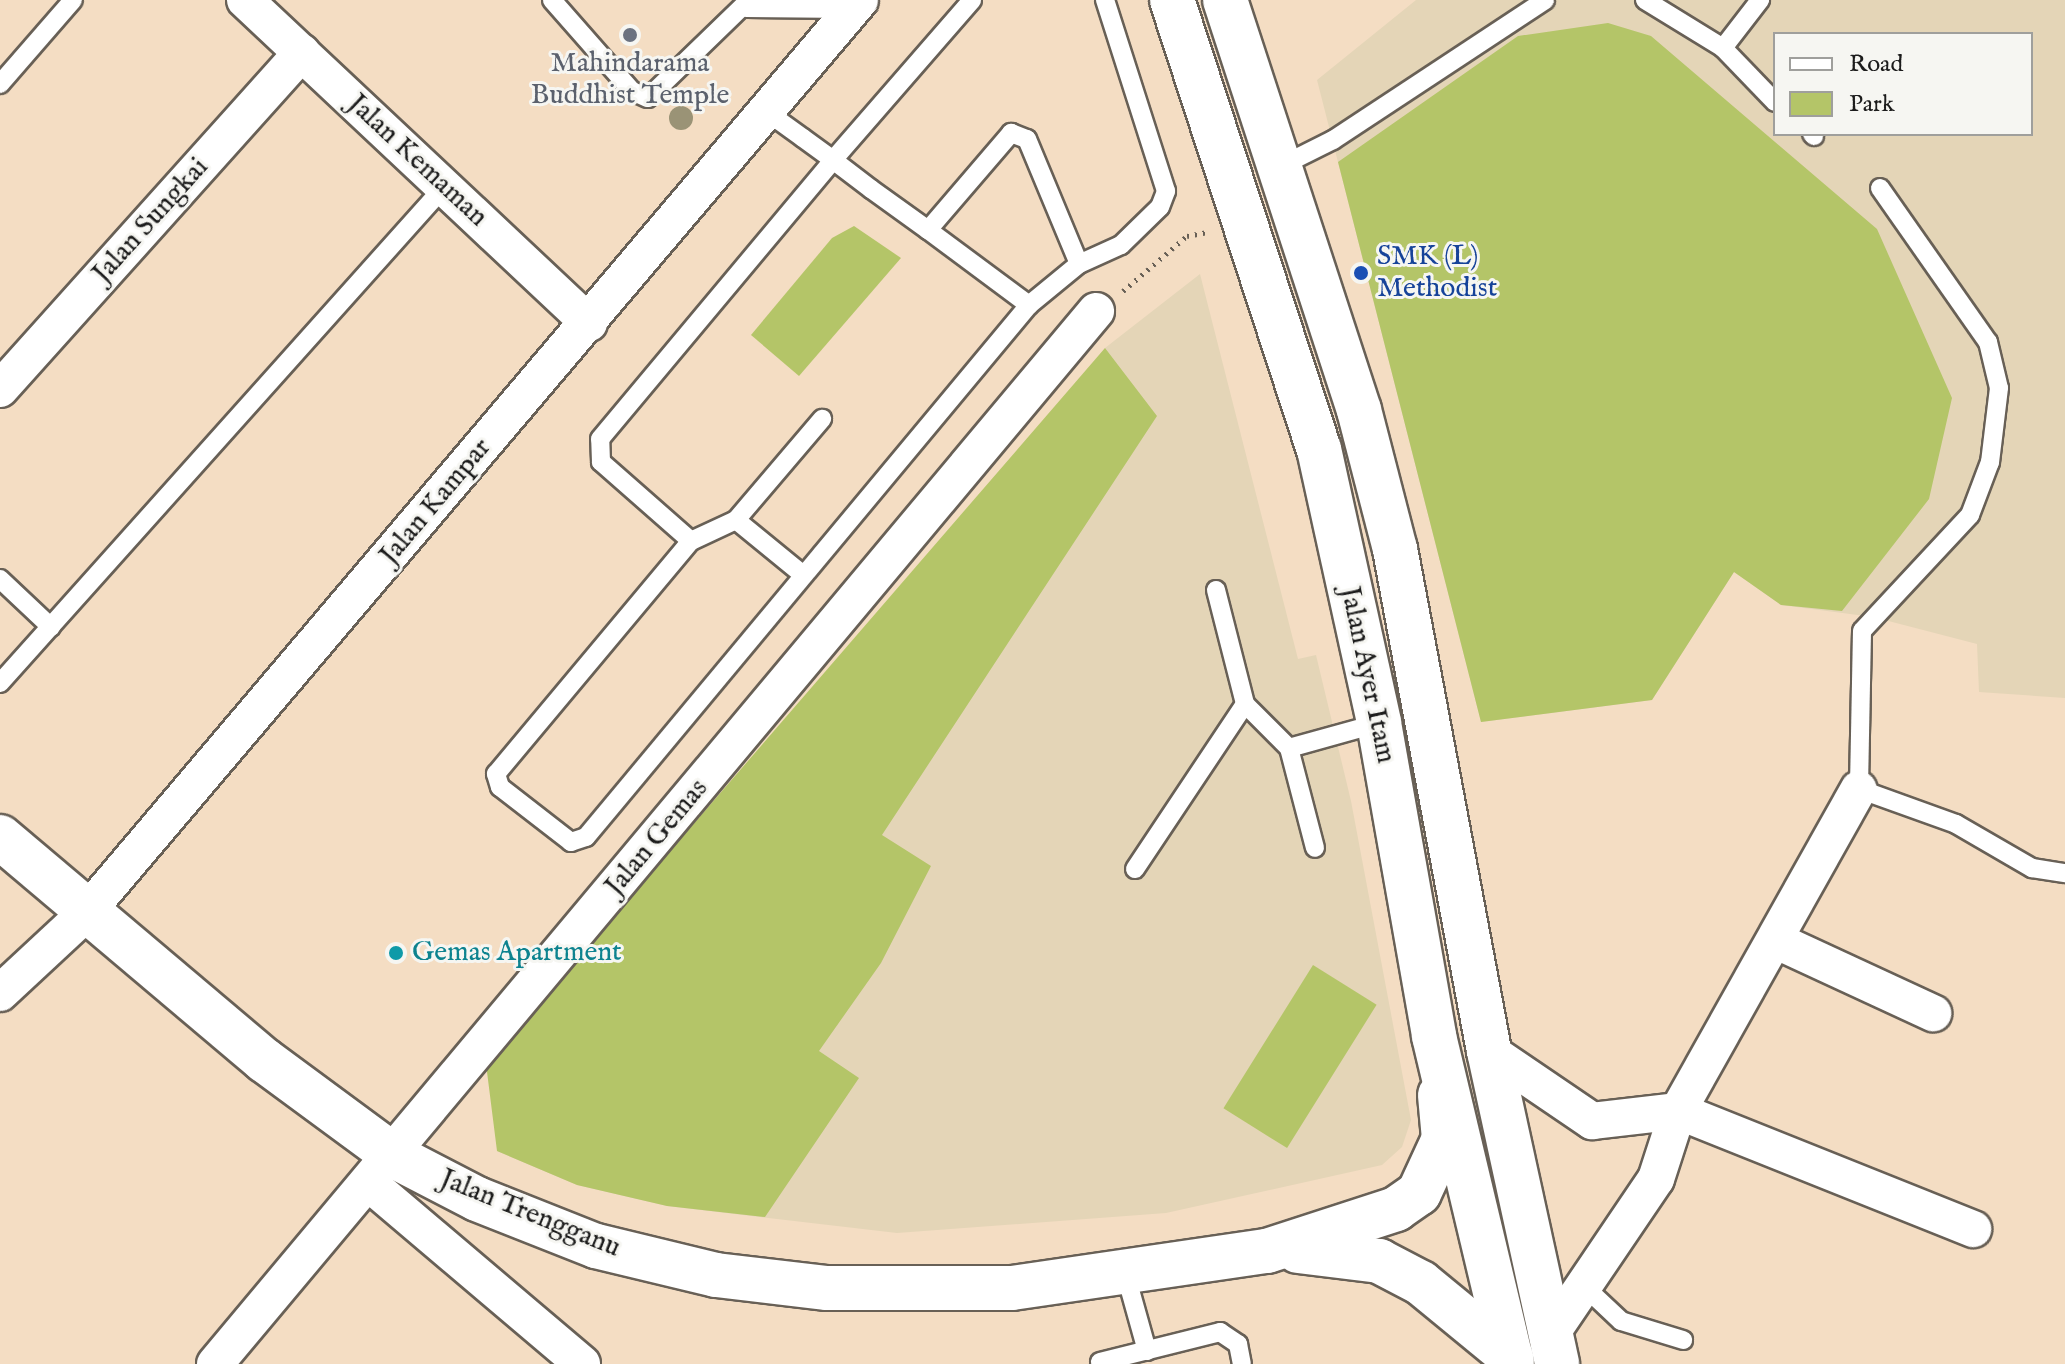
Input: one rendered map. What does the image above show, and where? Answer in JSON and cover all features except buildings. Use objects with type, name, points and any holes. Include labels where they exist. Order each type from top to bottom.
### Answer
[{"type":"main road","name":"Jalan Ayer Itam","points":[[1172,0],[1319,449],[1379,723],[1434,1036],[1511,1360]]},
{"type":"main road","name":"Jalan Ayer Itam","points":[[1225,0],[1359,410],[1395,549],[1489,1051],[1554,1349]]},
{"type":"main road","name":"Jalan Trengganu","points":[[0,837],[382,1170],[477,1199],[596,1246],[716,1275],[916,1291],[1012,1288],[1267,1251],[1350,1252],[1379,1261],[1421,1283],[1511,1360]]},
{"type":"main road","name":"Jalan Trengganu","points":[[1267,1251],[1396,1209],[1419,1193],[1444,1139],[1434,1036]]},
{"type":"street","name":"Jalan Kemaman","points":[[245,0],[589,323]]},
{"type":"street","name":"Jalan Kampar","points":[[0,993],[85,914],[589,323],[856,4]]},
{"type":"street","name":"Jalan Sungkai","points":[[0,389],[302,53]]},
{"type":"street","name":"Jalan Gemas","points":[[215,1364],[382,1170],[1096,311]]},
{"type":"street","points":[[1554,1349],[1586,1288],[1656,1179],[1678,1111],[1779,942],[1859,789]]},
{"type":"street","points":[[1779,942],[1933,1013]]},
{"type":"street","points":[[1489,1051],[1592,1121],[1678,1111],[1973,1229]]},
{"type":"street","points":[[382,1170],[582,1364]]},
{"type":"lane","points":[[0,84],[73,0]]},
{"type":"lane","points":[[552,0],[632,91],[648,98],[748,4],[856,4]]},
{"type":"lane","points":[[691,541],[601,462],[600,439],[833,160],[972,0]]},
{"type":"lane","points":[[822,419],[736,520],[691,541],[496,774],[500,787],[571,842],[586,837],[1029,305],[1079,264],[1136,233],[1166,191],[1105,0]]},
{"type":"lane","points":[[1279,167],[1333,140],[1545,0]]},
{"type":"lane","points":[[1645,0],[1723,48],[1773,100]]},
{"type":"lane","points":[[1723,48],[1760,0]]},
{"type":"lane","points":[[767,112],[1029,305]]},
{"type":"lane","points":[[928,230],[997,141],[1019,133],[1079,264]]},
{"type":"lane","points":[[0,683],[444,187]]},
{"type":"lane","points":[[1880,188],[1988,342],[1999,388],[1990,462],[1970,515],[1862,631],[1859,789],[1956,824],[2032,868],[2065,873]]},
{"type":"lane","points":[[736,520],[802,574]]},
{"type":"lane","points":[[0,579],[51,627]]},
{"type":"lane","points":[[1216,590],[1245,704],[1289,748],[1315,848]]},
{"type":"lane","points":[[1135,869],[1245,704]]},
{"type":"lane","points":[[1289,748],[1379,723]]},
{"type":"lane","points":[[1125,1272],[1147,1351]]},
{"type":"lane","points":[[1586,1288],[1621,1321],[1683,1340]]},
{"type":"lane","points":[[1100,1362],[1220,1332],[1238,1344],[1242,1364]]},
{"type":"path","points":[[1096,311],[1187,236],[1244,226]]},
{"type":"shaded area","points":[[1416,0],[2065,0],[2065,698],[1979,692],[1977,644],[1873,617],[1781,605],[1734,572],[1652,700],[1481,722],[1317,80]]},
{"type":"shaded area","points":[[1200,274],[1298,659],[1316,655],[1351,801],[1411,1120],[1402,1147],[1382,1165],[1166,1213],[897,1233],[667,1206],[577,1185],[497,1151],[1105,348]]},
{"type":"green space","points":[[1608,23],[1651,36],[1877,229],[1952,398],[1929,499],[1842,611],[1781,605],[1734,572],[1652,700],[1481,722],[1338,162],[1518,36]]},
{"type":"green space","points":[[854,226],[901,258],[799,376],[751,335],[832,238]]},
{"type":"green space","points":[[1105,348],[1157,416],[882,835],[931,866],[881,963],[819,1051],[859,1078],[765,1217],[667,1206],[577,1185],[497,1151],[486,1064]]},
{"type":"green space","points":[[1313,965],[1377,1005],[1287,1148],[1223,1108]]},
{"type":"place","name":"Mahindarama Buddhist Temple","points":[[630,35]]},
{"type":"place","name":"SMK (L) Methodist","points":[[1361,273]]},
{"type":"place","name":"Gemas Apartment","points":[[396,953]]}]
